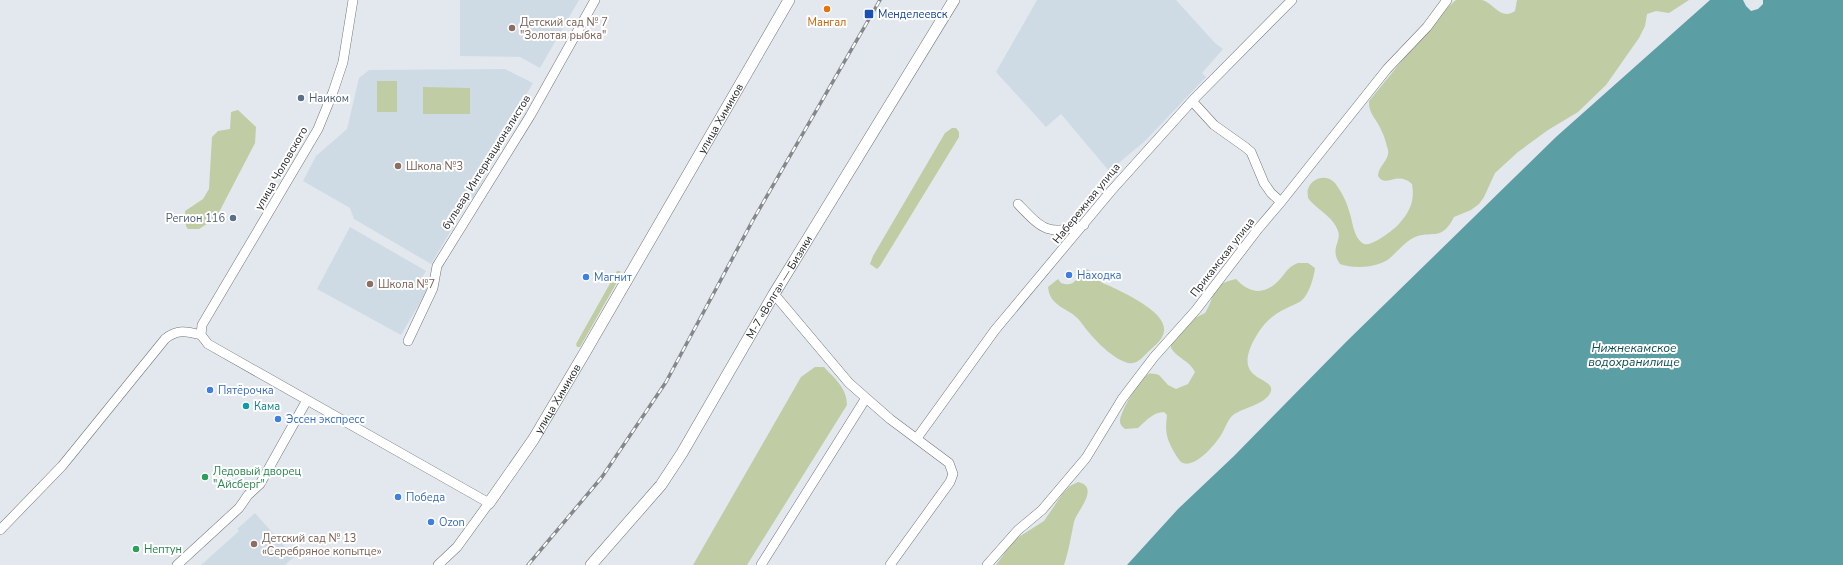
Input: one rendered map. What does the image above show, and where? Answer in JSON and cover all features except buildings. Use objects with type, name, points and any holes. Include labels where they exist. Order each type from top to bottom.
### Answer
[{"type":"main road","name":"улица Химиков","points":[[489,503],[533,440],[788,0]]},
{"type":"main road","name":"М-7 «Волга» — Бизяки","points":[[591,565],[661,485],[682,453],[774,294],[954,0]]},
{"type":"street","name":"улица Чоловского","points":[[201,335],[202,325],[318,129],[343,62],[353,0]]},
{"type":"street","name":"бульвар Интернационалистов","points":[[408,341],[432,288],[437,266],[530,116],[595,0]]},
{"type":"street","name":"Набережная улица","points":[[917,438],[996,330],[1134,163],[1192,101],[1292,0]]},
{"type":"street","name":"Прикамская улица","points":[[987,565],[1018,530],[1042,510],[1086,458],[1122,399],[1149,363],[1196,310],[1254,234],[1387,68],[1428,27],[1447,0]]},
{"type":"street","points":[[1192,101],[1214,125],[1251,152],[1264,183],[1271,193],[1281,202]]},
{"type":"street","points":[[1018,204],[1036,223],[1046,229],[1059,231],[1084,225]]},
{"type":"street","points":[[774,294],[849,383],[890,419],[949,463],[952,470],[952,478],[890,565]]},
{"type":"street","points":[[0,530],[62,466],[165,339],[171,334],[181,331],[201,335],[208,344],[489,503],[457,547],[438,565]]},
{"type":"street","points":[[761,565],[866,398]]},
{"type":"street","points":[[177,565],[239,508],[248,495],[260,484],[307,400]]},
{"type":"shaded area","name":"Детский сад № 7 \"Золотая рыбка\"","points":[[460,0],[579,0],[540,68],[520,57],[460,56]]},
{"type":"shaded area","points":[[1037,0],[1176,0],[1215,43],[1223,49],[1202,73],[1206,77],[1145,141],[1109,171],[1061,114],[1046,127],[996,72]]},
{"type":"shaded area","name":"Школа №3","points":[[505,69],[533,83],[480,176],[484,179],[473,198],[471,197],[431,264],[354,219],[350,208],[303,181],[316,156],[347,129],[359,78],[369,70]]},
{"type":"shaded area","name":"Школа №7","points":[[350,227],[426,271],[420,281],[421,286],[428,289],[401,335],[317,289]]},
{"type":"shaded area","name":"Детский сад № 13 «Серебряное копытце»","points":[[255,513],[294,557],[285,565],[201,565],[239,531],[237,529]]},
{"type":"green space","points":[[1456,0],[1482,0],[1502,13],[1510,14],[1515,11],[1517,0],[1689,0],[1669,13],[1656,11],[1647,14],[1645,26],[1639,38],[1606,85],[1578,112],[1548,130],[1518,152],[1495,173],[1484,197],[1479,204],[1471,210],[1454,217],[1445,230],[1440,233],[1413,238],[1390,258],[1373,266],[1352,267],[1340,264],[1336,254],[1339,235],[1336,226],[1329,217],[1308,198],[1308,189],[1316,179],[1328,178],[1332,180],[1342,193],[1347,204],[1355,234],[1364,244],[1371,243],[1381,238],[1395,228],[1402,220],[1411,206],[1413,196],[1412,184],[1401,179],[1384,181],[1378,176],[1387,157],[1388,150],[1383,134],[1370,110],[1369,101],[1441,13]]},
{"type":"green space","points":[[377,81],[397,81],[397,112],[377,112]]},
{"type":"green space","points":[[423,87],[470,88],[470,114],[423,114]]},
{"type":"green space","points":[[238,110],[256,127],[255,143],[216,218],[199,229],[188,229],[186,226],[185,211],[203,199],[209,189],[212,137],[218,131],[230,129],[231,112]]},
{"type":"green space","points":[[952,128],[956,128],[959,132],[959,137],[877,269],[870,264],[873,256],[945,133]]},
{"type":"green space","points":[[1298,263],[1308,263],[1315,268],[1309,290],[1301,301],[1277,313],[1267,322],[1258,333],[1250,349],[1248,361],[1250,369],[1254,375],[1270,386],[1271,391],[1264,400],[1240,411],[1231,417],[1221,436],[1212,447],[1197,460],[1186,464],[1181,462],[1169,442],[1166,426],[1167,415],[1164,412],[1153,415],[1138,428],[1125,429],[1120,424],[1126,404],[1139,383],[1148,374],[1159,375],[1168,385],[1176,389],[1188,384],[1195,372],[1190,365],[1174,352],[1171,348],[1171,344],[1189,321],[1205,313],[1209,307],[1214,292],[1221,284],[1236,279],[1249,289],[1259,291],[1265,290],[1275,284],[1290,267]]},
{"type":"green space","points":[[1083,268],[1091,271],[1100,281],[1125,293],[1152,310],[1163,324],[1164,331],[1160,340],[1136,362],[1128,363],[1114,356],[1089,333],[1076,316],[1056,303],[1049,294],[1048,287],[1058,279],[1061,283],[1072,283],[1075,281]]},
{"type":"green space","points":[[617,271],[620,271],[621,275],[580,347],[577,347],[576,344]]},
{"type":"green space","points":[[815,367],[824,367],[836,380],[843,389],[847,405],[747,565],[693,565],[801,377]]},
{"type":"green space","points":[[1078,482],[1085,485],[1087,494],[1074,522],[1064,565],[996,565],[1014,540],[1044,521],[1063,493],[1070,486]]},
{"type":"water","name":"Нижнекамское водохранилище","points":[[1710,0],[1843,0],[1843,565],[1127,565],[1178,509],[1234,456],[1346,342],[1556,137]]},
{"type":"pier","points":[[1743,0],[1763,0],[1763,4],[1758,9],[1751,11]]},
{"type":"railway","points":[[528,565],[602,477],[666,382],[753,220],[880,0]]},
{"type":"place","name":"Мангал","points":[[827,9]]},
{"type":"place","name":"Менделеевск","points":[[869,14]]},
{"type":"place","name":"Детский сад № 7 \"Золотая рыбка\"","points":[[512,28]]},
{"type":"place","name":"Наиком","points":[[301,98]]},
{"type":"place","name":"Школа №3","points":[[398,166]]},
{"type":"place","name":"Регион 116","points":[[233,218]]},
{"type":"place","name":"Находка","points":[[1069,275]]},
{"type":"place","name":"Магнит","points":[[586,277]]},
{"type":"place","name":"Школа №7","points":[[370,284]]},
{"type":"place","name":"Пятёрочка","points":[[210,390]]},
{"type":"place","name":"Кама","points":[[246,406]]},
{"type":"place","name":"Эссен экспресс","points":[[278,419]]},
{"type":"place","name":"Ледовый дворец \"Айсберг\"","points":[[205,477]]},
{"type":"place","name":"Победа","points":[[398,497]]},
{"type":"place","name":"Ozon","points":[[431,522]]},
{"type":"place","name":"Детский сад № 13 «Серебряное копытце»","points":[[254,544]]},
{"type":"place","name":"Нептун","points":[[136,549]]}]
